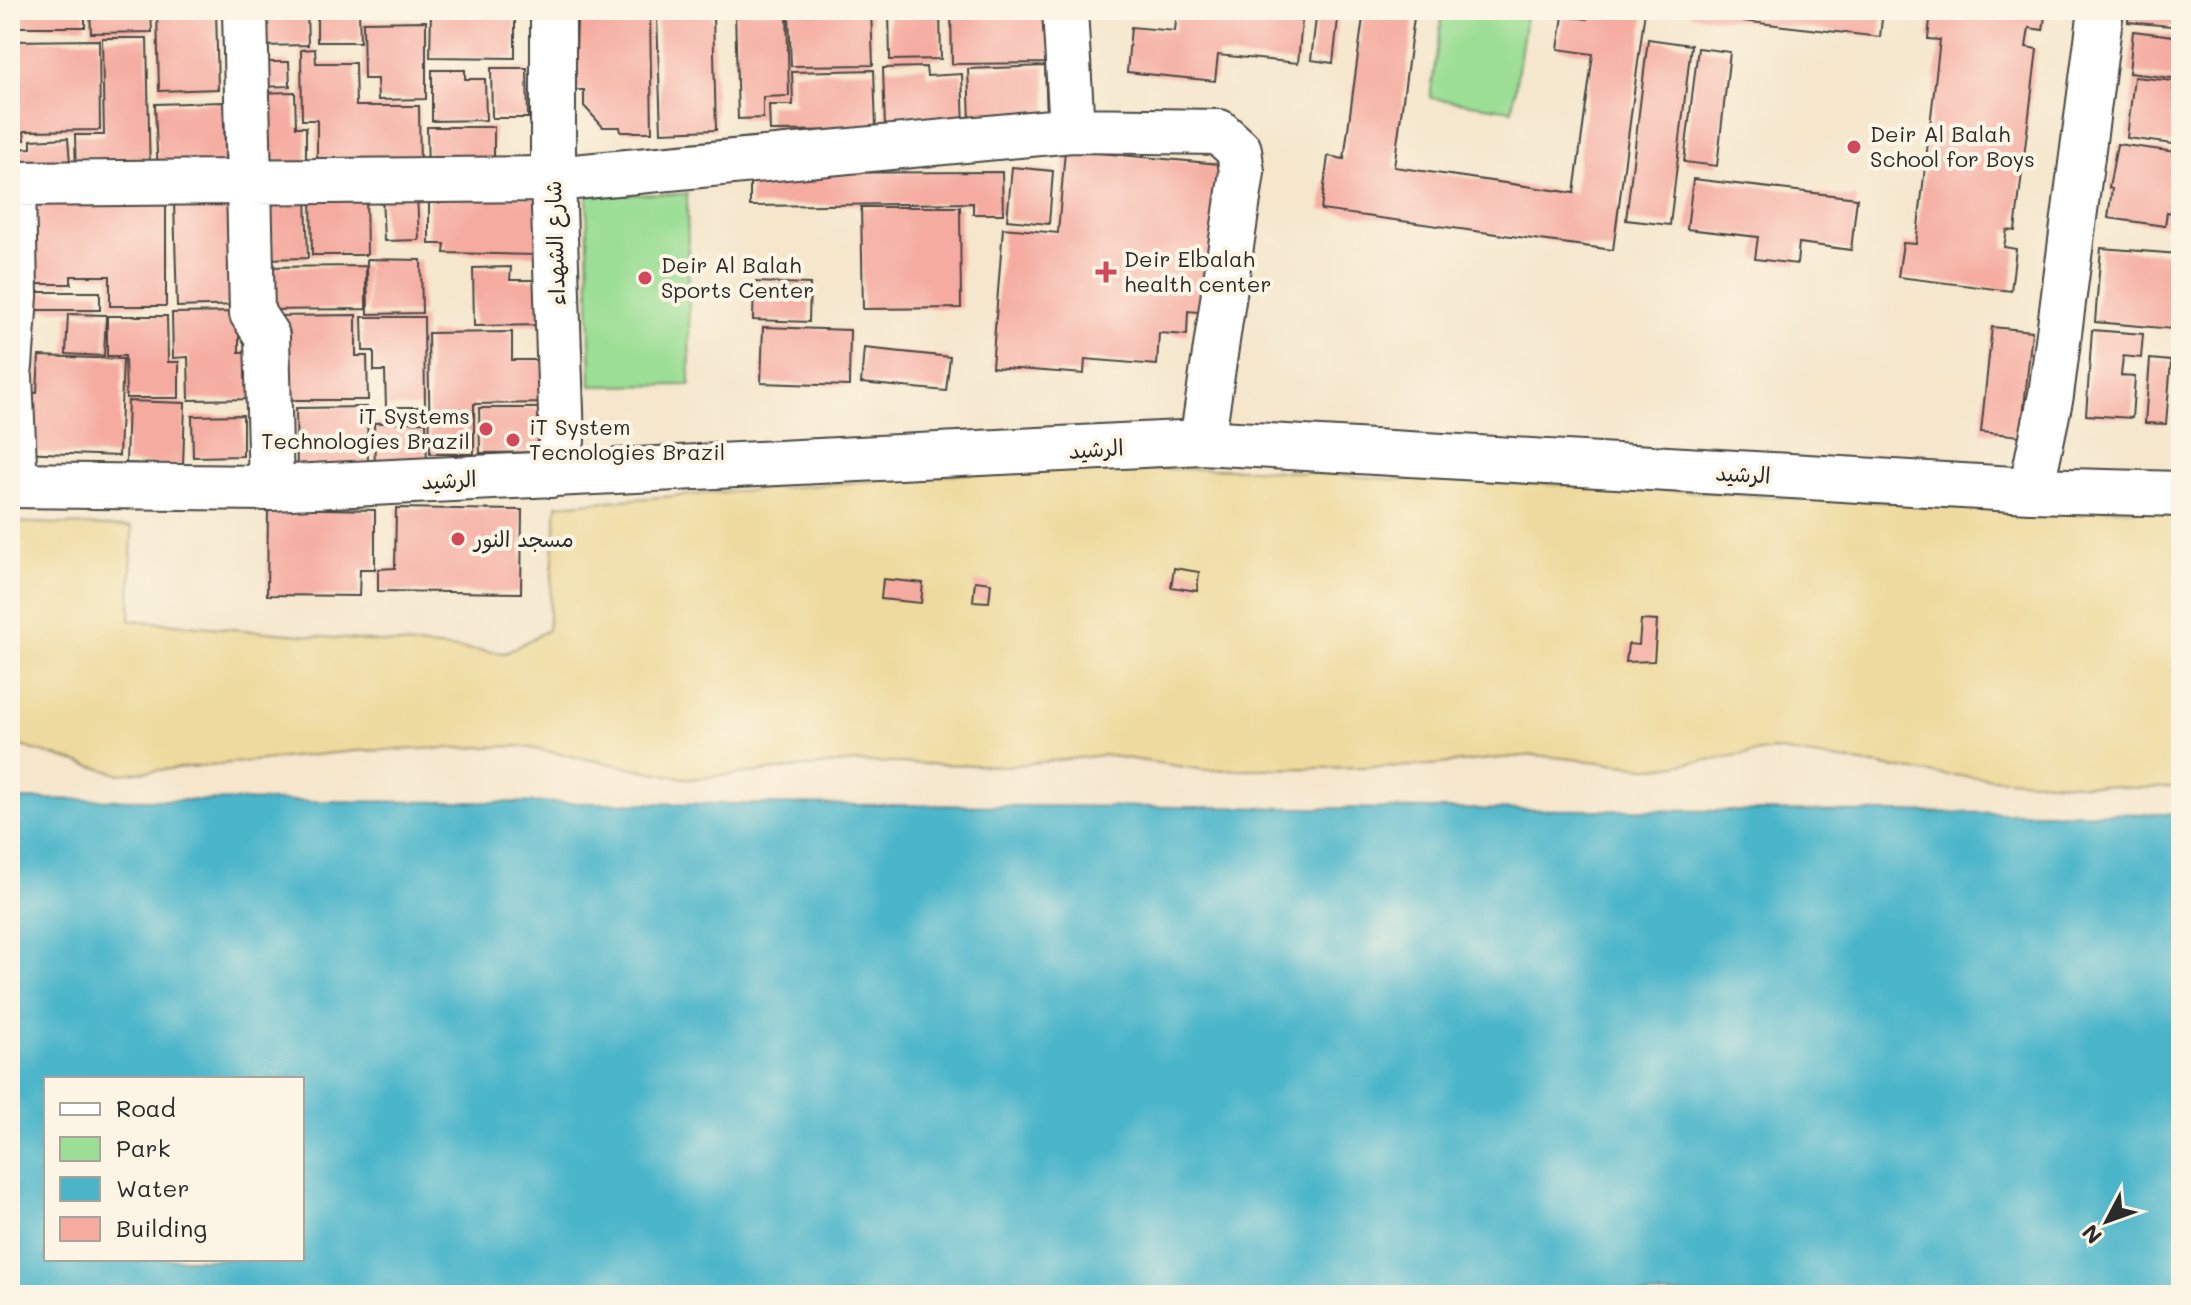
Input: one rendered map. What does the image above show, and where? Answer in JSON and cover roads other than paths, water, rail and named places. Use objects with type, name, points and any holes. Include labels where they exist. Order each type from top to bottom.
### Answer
[{"type":"street","points":[[245,10],[252,313],[267,336],[271,488]]},
{"type":"street","name":"شارع الشهداء","points":[[551,475],[562,441],[553,179],[553,10]]},
{"type":"street","points":[[1065,10],[1072,130]]},
{"type":"street","points":[[2031,490],[2051,395],[2101,10]]},
{"type":"street","points":[[10,366],[15,296],[12,184],[553,179],[1072,130],[1219,132],[1239,150],[1242,172],[1202,442]]},
{"type":"street","points":[[10,377],[13,485]]},
{"type":"street","name":"الرشيد","points":[[13,485],[271,488],[1202,442],[2031,490],[2181,494]]},
{"type":"water","points":[[10,799],[2181,814],[2181,1295],[10,1295]]},
{"type":"place","name":"Deir Al Balah School for Boys","points":[[1854,147]]},
{"type":"place","name":"Deir Elbalah health center","points":[[1106,272]]},
{"type":"place","name":"Deir Al Balah Sports Center","points":[[645,278]]},
{"type":"place","name":"iT Systems Technologies Brazil","points":[[486,429]]},
{"type":"place","name":"iT System Tecnologies Brazil","points":[[513,440]]},
{"type":"place","name":"مسجد النور","points":[[458,539]]}]
